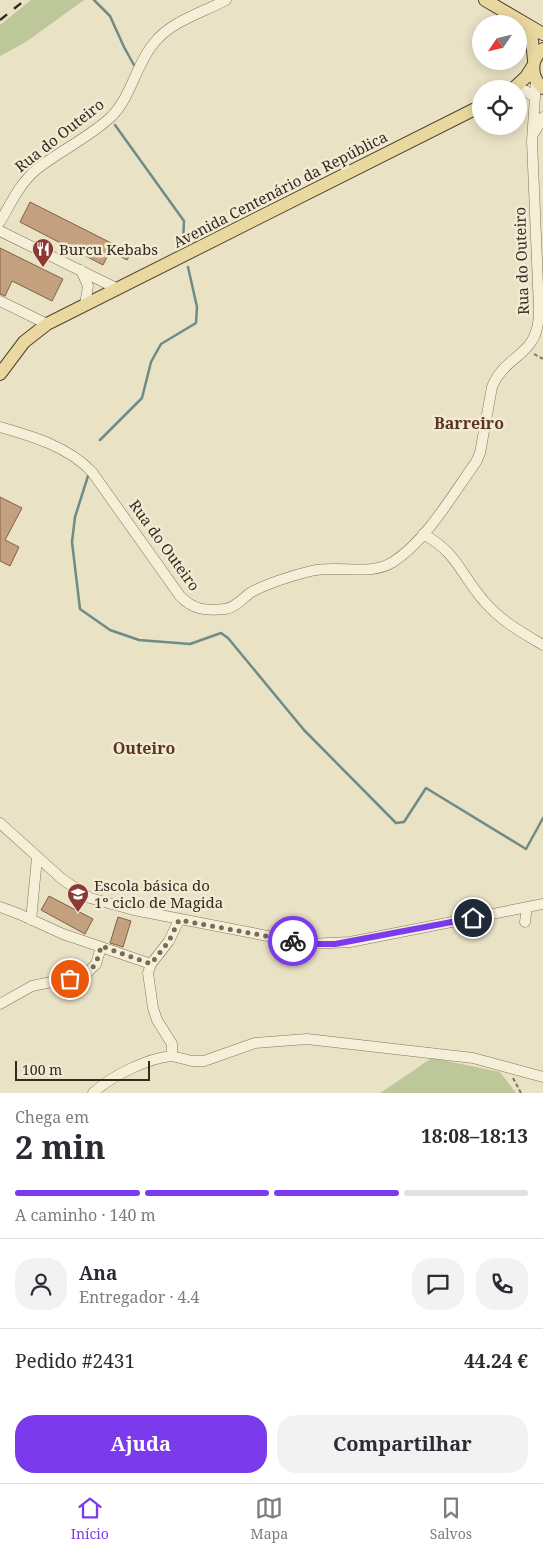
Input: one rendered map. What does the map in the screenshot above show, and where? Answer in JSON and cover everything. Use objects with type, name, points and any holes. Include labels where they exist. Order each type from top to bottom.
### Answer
[{"type":"main road","points":[[485,0],[509,15]]},
{"type":"main road","points":[[528,26],[543,34]]},
{"type":"main road","name":"Rua do Outeiro","points":[[528,33],[532,40],[534,63],[540,84]]},
{"type":"main road","points":[[523,80],[543,49]]},
{"type":"main road","name":"Avenida Centenário da República","points":[[0,374],[24,342],[47,324],[472,111]]},
{"type":"street","name":"Rua do Outeiro","points":[[0,222],[18,190],[32,174],[95,130],[114,114],[128,91],[147,52],[161,34],[226,0]]},
{"type":"street","name":"Rua do Outeiro","points":[[0,427],[20,433],[77,457],[85,465],[180,596],[196,608],[228,608],[256,590],[314,570],[327,568],[377,569],[400,557],[422,534],[480,453],[492,387],[495,380],[539,337],[540,268],[532,136],[535,98],[540,84]]},
{"type":"street","points":[[527,92],[535,98]]},
{"type":"street","points":[[532,136],[543,117]]},
{"type":"street","points":[[0,231],[118,289]]},
{"type":"street","points":[[80,270],[88,286],[85,305]]},
{"type":"street","points":[[0,302],[47,324]]},
{"type":"street","points":[[0,436],[20,433]]},
{"type":"street","points":[[422,534],[446,549],[483,600],[496,614],[510,626],[543,645]]},
{"type":"street","points":[[0,823],[37,858],[90,898],[179,920],[309,944],[322,945],[350,942],[543,904]]},
{"type":"street","points":[[31,920],[37,858]]},
{"type":"street","points":[[525,922],[527,907]]},
{"type":"street","points":[[0,908],[62,934],[151,964]]},
{"type":"street","points":[[172,1056],[172,1044],[152,1008],[148,973],[151,964],[169,941],[179,920]]},
{"type":"street","points":[[0,1004],[32,986],[79,978],[85,975],[96,964],[101,946]]},
{"type":"street","points":[[93,1093],[112,1078],[153,1060],[172,1056],[192,1061],[204,1061],[255,1043],[308,1039],[473,1058],[543,1077]]},
{"type":"path","points":[[510,1069],[521,1093]]},
{"type":"green space","points":[[31,0],[84,0],[26,42],[0,56],[0,25]]},
{"type":"green space","points":[[432,1058],[500,1072],[516,1093],[380,1093]]},
{"type":"building","points":[[30,202],[131,253],[127,260],[110,251],[103,265],[20,222]]},
{"type":"building","points":[[0,248],[63,279],[52,301],[12,281],[5,296],[0,294]]},
{"type":"building","points":[[0,497],[22,508],[5,540],[19,547],[10,566],[0,561]]},
{"type":"building","points":[[49,896],[93,919],[85,934],[41,910]]},
{"type":"building","points":[[118,917],[131,921],[123,947],[110,943]]},
{"type":"waterway","points":[[94,0],[110,16],[134,65]]},
{"type":"waterway","points":[[115,125],[184,221],[183,241]]},
{"type":"waterway","points":[[100,440],[142,398],[151,362],[161,344],[196,323],[197,307],[188,267]]},
{"type":"waterway","points":[[88,476],[75,517],[72,542],[80,609],[110,630],[139,640],[190,644],[221,633],[228,638],[304,730],[396,823],[404,822],[426,788],[526,849],[543,818]]},
{"type":"railway","points":[[0,20],[25,0]]},
{"type":"way so far","points":[[70,979],[79,978],[93,969],[101,946],[151,964],[164,949],[179,920],[226,927],[293,941]]},
{"type":"place","name":"Burcu Kebabs","points":[[43,268]]},
{"type":"place","name":"Escola básica do 1º ciclo de Magida","points":[[78,913]]},
{"type":"district","name":"Barreiro","points":[[469,423]]},
{"type":"district","name":"Outeiro","points":[[144,748]]},
{"type":"route","points":[[293,941],[322,945],[335,944],[473,918]]}]
